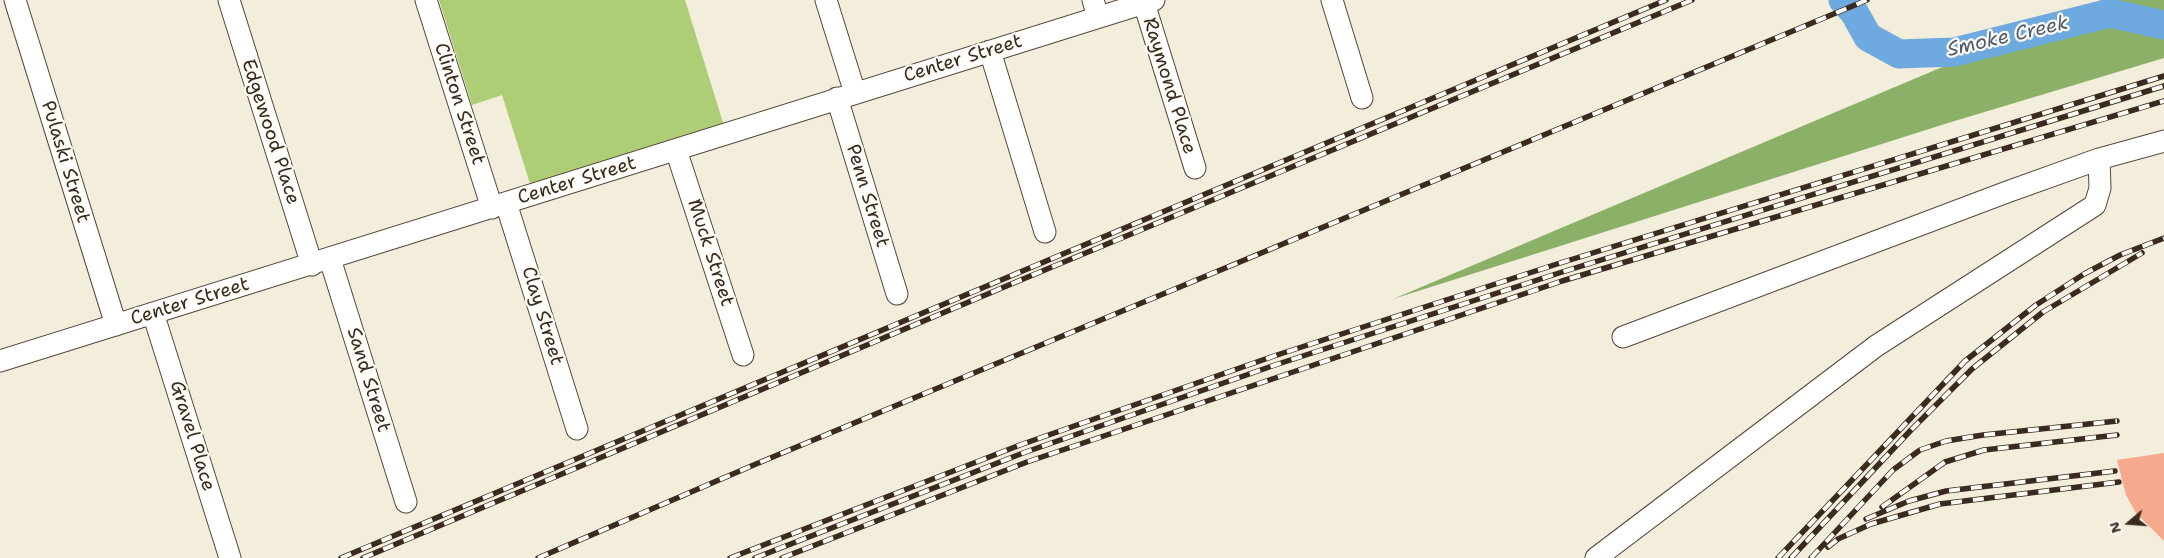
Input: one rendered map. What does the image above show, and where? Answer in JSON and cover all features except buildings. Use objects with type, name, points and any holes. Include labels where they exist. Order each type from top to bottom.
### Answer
[{"type":"street","name":"Pulaski Street","points":[[14,0],[116,325]]},
{"type":"street","name":"Edgewood Place","points":[[229,0],[321,262]]},
{"type":"street","name":"Clinton Street","points":[[426,0],[499,206]]},
{"type":"street","name":"Penn Street","points":[[826,0],[846,95],[897,294]]},
{"type":"street","points":[[1332,0],[1362,98]]},
{"type":"street","name":"Center Street","points":[[0,361],[990,51],[1095,9],[1149,2]]},
{"type":"street","name":"Raymond Place","points":[[1149,2],[1195,168]]},
{"type":"street","points":[[990,51],[1045,232]]},
{"type":"street","points":[[1623,337],[2007,192],[2099,159],[2164,141]]},
{"type":"street","name":"Muck Street","points":[[676,150],[743,355]]},
{"type":"street","points":[[1596,558],[1876,346],[2094,205],[2100,188],[2099,159]]},
{"type":"street","name":"Clay Street","points":[[499,206],[577,429]]},
{"type":"street","name":"Sand Street","points":[[321,262],[406,502]]},
{"type":"street","name":"Gravel Place","points":[[153,313],[230,558]]},
{"type":"green space","points":[[439,0],[685,0],[725,129],[532,190],[502,95],[472,105]]},
{"type":"green space","points":[[2101,0],[2164,0],[2164,58],[1948,123],[1393,299]]},
{"type":"waterway","name":"Smoke Creek","points":[[1843,0],[1854,12],[1868,37],[1899,54],[1954,52],[2110,13],[2164,25]]},
{"type":"railway","points":[[341,558],[1666,0]]},
{"type":"railway","points":[[363,558],[1016,282],[1692,0]]},
{"type":"railway","points":[[538,558],[756,464],[1867,0]]},
{"type":"railway","points":[[730,558],[1020,445],[1274,356],[1557,264],[2164,76]]},
{"type":"railway","points":[[755,558],[1023,453],[1275,365],[1559,273],[2164,86]]},
{"type":"railway","points":[[782,558],[1027,462],[1562,281],[2164,101]]},
{"type":"railway","points":[[1778,558],[1965,361],[2036,305],[2084,274],[2120,255],[2164,238]]},
{"type":"railway","points":[[1791,558],[1911,430],[1972,369],[2043,312],[2142,253]]},
{"type":"railway","points":[[1811,558],[1893,470],[1920,450],[1946,441],[1983,435],[2117,421]]},
{"type":"railway","points":[[1882,507],[1945,462],[1984,450],[2117,435]]},
{"type":"railway","points":[[1866,519],[1909,501],[1946,491],[2115,471]]},
{"type":"railway","points":[[1828,547],[1838,539],[1871,524],[1940,504],[2119,482]]}]
